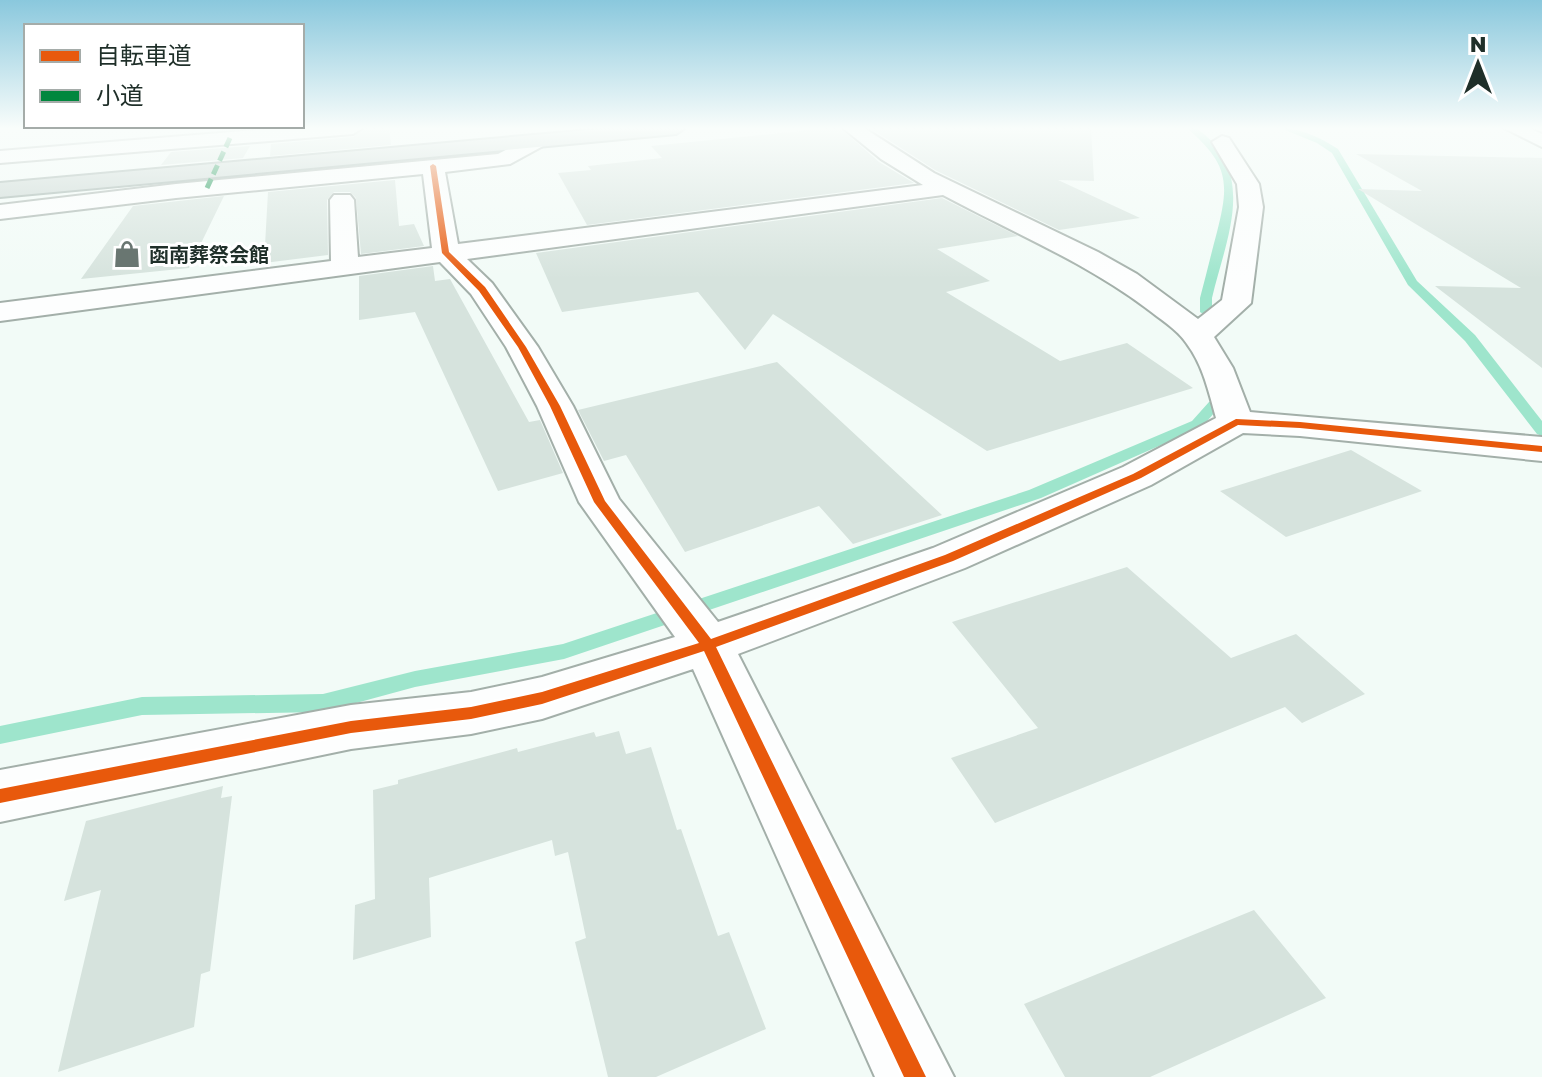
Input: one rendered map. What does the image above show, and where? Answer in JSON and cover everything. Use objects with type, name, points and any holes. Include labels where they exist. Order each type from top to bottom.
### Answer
[{"type":"highway","points":[[0,190],[135,178]]},
{"type":"street","points":[[0,212],[307,178]]},
{"type":"street","points":[[435,178],[446,253],[482,289],[522,347],[555,406],[600,502],[708,645],[915,1077]]},
{"type":"street","points":[[931,178],[1123,276],[1198,335],[1211,354],[1236,422]]},
{"type":"street","points":[[1198,335],[1236,303],[1251,207],[1244,178]]},
{"type":"street","points":[[0,312],[949,188]]},
{"type":"street","points":[[342,200],[345,267]]},
{"type":"street","points":[[0,796],[351,727],[471,713],[542,698],[708,645],[949,558],[1137,476],[1236,422],[1300,425],[1539,453]]},
{"type":"building","points":[[561,178],[906,178],[914,183],[587,225]]},
{"type":"building","points":[[952,178],[1094,178],[1094,181],[1058,180],[1140,218],[1059,230]]},
{"type":"building","points":[[1399,178],[1542,178],[1542,368],[1435,286],[1521,288],[1358,189],[1422,191]]},
{"type":"building","points":[[395,180],[399,226],[414,224],[424,246],[361,254],[356,198],[350,192],[334,192],[327,200],[328,255],[264,263],[268,192]]},
{"type":"building","points":[[224,196],[189,268],[81,279],[133,206]]},
{"type":"building","points":[[942,198],[1018,236],[937,249],[990,281],[946,292],[1060,361],[1127,343],[1193,388],[987,451],[773,314],[745,350],[698,292],[562,312],[536,253]]},
{"type":"building","points":[[433,266],[435,281],[450,279],[529,422],[540,420],[563,473],[498,491],[415,312],[359,320],[359,276]]},
{"type":"building","points":[[777,362],[942,515],[853,544],[819,506],[685,552],[626,455],[604,461],[578,410]]},
{"type":"building","points":[[1351,450],[1422,491],[1286,537],[1220,491]]},
{"type":"building","points":[[1127,567],[1231,658],[1296,634],[1365,694],[1302,723],[1285,707],[995,823],[951,758],[1038,728],[952,622]]},
{"type":"building","points":[[619,731],[626,754],[651,747],[677,830],[681,829],[718,936],[729,932],[766,1029],[656,1077],[608,1077],[575,942],[586,938],[568,852],[555,856],[552,840],[429,878],[431,937],[353,960],[355,905],[375,899],[373,790],[398,784],[398,780],[517,748],[518,752],[594,732],[596,737]]},
{"type":"building","points":[[223,786],[221,798],[232,796],[210,971],[201,974],[194,1027],[58,1072],[101,890],[64,901],[86,821]]},
{"type":"building","points":[[1254,910],[1326,998],[1150,1077],[1065,1077],[1024,1004]]},
{"type":"waterway","points":[[1206,312],[1206,298],[1231,196],[1227,178]]},
{"type":"waterway","points":[[1351,178],[1412,283],[1470,338],[1542,431]]},
{"type":"waterway","points":[[0,735],[142,706],[323,703],[415,679],[564,651],[1035,494],[1197,424],[1214,405]]},
{"type":"marked path","points":[[207,188],[211,178]]},
{"type":"cycle path","points":[[435,178],[446,253],[482,289],[522,347],[555,406],[600,502],[708,645],[915,1077]]},
{"type":"cycle path","points":[[0,796],[351,727],[471,713],[542,698],[708,645],[949,558],[1137,476],[1236,422],[1300,425],[1542,449]]},
{"type":"place","name":"函南葬祭会館","points":[[127,254]]}]
